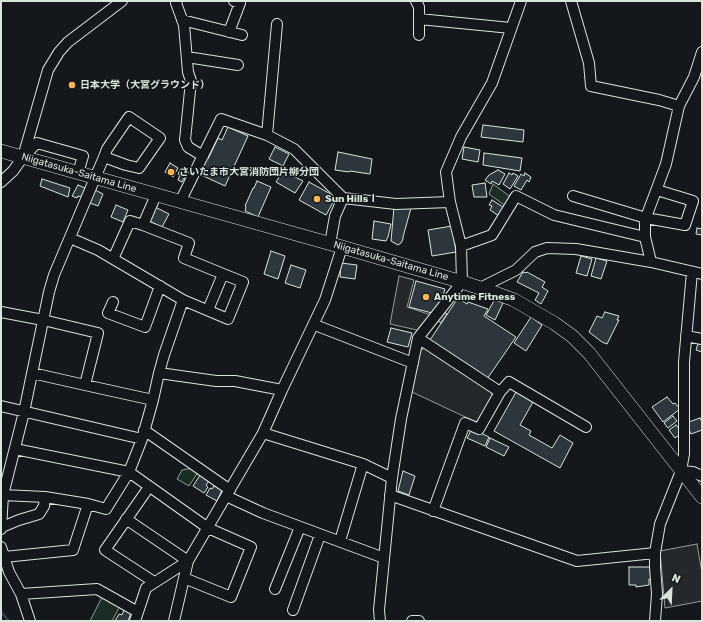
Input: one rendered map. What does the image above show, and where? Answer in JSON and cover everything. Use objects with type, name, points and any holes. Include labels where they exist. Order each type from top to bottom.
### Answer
[{"type":"main road","name":"Niigatasuka-Saitama Line","points":[[1,151],[462,282],[498,294],[525,306],[554,323],[572,336],[589,353],[702,497]]},
{"type":"street","points":[[23,157],[48,70],[59,52],[68,42],[122,1]]},
{"type":"street","points":[[177,1],[176,3],[184,25],[188,72],[191,80],[185,140],[188,147],[203,156]]},
{"type":"street","points":[[229,32],[240,2],[234,1]]},
{"type":"street","points":[[416,1],[419,7],[419,35]]},
{"type":"street","points":[[380,621],[379,610],[392,478],[401,419],[418,338],[462,282],[461,246],[450,202],[446,172],[461,137],[492,83],[521,1]]},
{"type":"street","points":[[571,1],[589,63],[591,86],[659,100],[679,106]]},
{"type":"street","points":[[419,19],[511,28]]},
{"type":"street","points":[[182,20],[242,34]]},
{"type":"street","points":[[267,135],[277,24]]},
{"type":"street","points":[[651,262],[645,237],[646,218],[666,164],[679,106],[698,78],[702,52]]},
{"type":"street","points":[[187,57],[238,65]]},
{"type":"street","points":[[45,497],[44,506],[39,514],[19,520],[2,528],[4,481],[24,412],[49,292],[54,275],[107,149],[129,117],[160,138],[139,168],[104,157]]},
{"type":"street","points":[[180,202],[221,119],[267,135],[294,150],[343,198],[396,204],[450,202]]},
{"type":"street","points":[[1,182],[13,171],[23,157],[37,143],[83,156],[78,173]]},
{"type":"street","points":[[573,196],[646,218],[685,226],[694,201],[657,190]]},
{"type":"street","points":[[143,225],[156,195]]},
{"type":"street","points":[[461,246],[492,235],[516,196],[554,215],[645,237]]},
{"type":"street","points":[[174,621],[188,561],[264,433],[282,390],[315,325],[325,300],[336,245],[335,216],[343,198]]},
{"type":"street","points":[[70,238],[98,250],[113,259],[160,286],[183,300],[228,319],[244,282],[184,258],[189,243],[130,221],[113,259]]},
{"type":"street","points":[[480,288],[516,270],[536,252],[547,248],[576,249],[651,262],[697,273],[686,336],[684,362],[684,454],[681,471],[660,524],[655,553],[657,594],[655,621],[662,621]]},
{"type":"street","points":[[208,310],[222,274]]},
{"type":"street","points":[[113,302],[108,313],[145,328],[160,286]]},
{"type":"street","points":[[3,495],[45,497],[88,504],[106,509],[129,472],[143,434],[164,355],[183,300]]},
{"type":"street","points":[[1,312],[98,333],[85,385]]},
{"type":"street","points":[[315,325],[413,363]]},
{"type":"street","points":[[686,336],[702,338]]},
{"type":"street","points":[[418,338],[500,392]]},
{"type":"street","points":[[32,373],[153,400]]},
{"type":"street","points":[[160,373],[235,381],[282,390]]},
{"type":"street","points":[[433,511],[465,423],[479,429],[500,392],[509,382],[586,427]]},
{"type":"street","points":[[1,406],[24,412],[143,434],[228,493],[262,513],[384,558]]},
{"type":"street","points":[[264,433],[363,464],[392,478]]},
{"type":"street","points":[[14,449],[129,472],[208,528],[251,547],[231,598],[184,578]]},
{"type":"street","points":[[340,541],[363,464]]},
{"type":"street","points":[[681,471],[693,472],[702,476]]},
{"type":"street","points":[[149,487],[105,550],[154,582]]},
{"type":"street","points":[[390,495],[577,561],[655,553]]},
{"type":"street","points":[[4,557],[73,550],[88,504]]},
{"type":"street","points":[[126,519],[188,561]]},
{"type":"street","points":[[275,589],[300,527]]},
{"type":"street","points":[[293,610],[320,535]]},
{"type":"street","points":[[1,547],[9,572],[21,594],[30,621]]},
{"type":"street","points":[[21,594],[97,588],[137,617],[146,588],[188,561]]},
{"type":"street","points":[[412,621],[419,621]]},
{"type":"green space","points":[[493,184],[512,198],[507,207],[489,194]]},
{"type":"green space","points":[[193,468],[198,472],[189,486],[177,479],[182,470]]},
{"type":"green space","points":[[102,597],[120,606],[112,621],[90,621]]},
{"type":"shaded area","points":[[399,276],[414,280],[407,307],[431,315],[417,330],[390,324]]},
{"type":"shaded area","points":[[426,348],[491,391],[493,399],[478,423],[412,392],[420,350]]},
{"type":"shaded area","points":[[697,544],[702,573],[702,601],[665,608],[660,551]]},
{"type":"building","points":[[483,125],[524,130],[523,142],[481,137]]},
{"type":"building","points":[[228,127],[248,136],[225,186],[199,174],[218,138],[222,140]]},
{"type":"building","points":[[275,147],[289,154],[283,166],[269,159]]},
{"type":"building","points":[[464,147],[480,150],[478,162],[462,159]]},
{"type":"building","points":[[338,152],[372,159],[370,174],[335,170]]},
{"type":"building","points":[[484,153],[522,158],[520,171],[483,165]]},
{"type":"building","points":[[170,163],[178,168],[173,177],[165,172]]},
{"type":"building","points":[[180,170],[191,173],[187,180],[184,178],[182,182],[178,180]]},
{"type":"building","points":[[498,170],[505,174],[499,185],[492,181],[491,184],[485,180],[489,175]]},
{"type":"building","points":[[283,171],[303,181],[295,193],[276,182]]},
{"type":"building","points":[[509,173],[512,175],[513,173],[518,176],[510,189],[503,184]]},
{"type":"building","points":[[525,173],[531,177],[529,182],[527,180],[521,190],[514,186],[521,174],[524,176]]},
{"type":"building","points":[[42,179],[70,188],[68,197],[40,186]]},
{"type":"building","points":[[257,181],[271,187],[258,217],[245,211],[245,206]]},
{"type":"building","name":"Sun HillsⅠ","points":[[309,182],[336,197],[326,215],[299,200]]},
{"type":"building","points":[[485,183],[487,197],[474,197],[472,185]]},
{"type":"building","points":[[78,185],[85,188],[81,197],[78,196],[77,198],[72,196]]},
{"type":"building","points":[[93,189],[103,194],[98,206],[87,202]]},
{"type":"building","points":[[492,200],[506,209],[499,216],[490,210],[492,206],[489,205]]},
{"type":"building","points":[[116,205],[128,210],[123,222],[111,217]]},
{"type":"building","points":[[155,207],[169,214],[162,227],[151,222],[149,219]]},
{"type":"building","points":[[394,207],[411,208],[403,239],[398,245],[391,241]]},
{"type":"building","points":[[374,221],[391,224],[386,241],[372,239]]},
{"type":"building","points":[[452,226],[456,252],[432,256],[428,230]]},
{"type":"building","points":[[697,228],[702,229],[702,235],[696,234]]},
{"type":"building","points":[[271,251],[285,256],[278,279],[264,274]]},
{"type":"building","points":[[581,256],[592,259],[587,276],[576,273]]},
{"type":"building","points":[[596,258],[607,261],[601,279],[591,276]]},
{"type":"building","points":[[341,263],[357,265],[355,279],[340,277]]},
{"type":"building","points":[[291,265],[306,270],[300,288],[285,283]]},
{"type":"building","points":[[523,272],[527,272],[545,282],[542,287],[548,291],[541,304],[535,300],[539,293],[517,282]]},
{"type":"building","points":[[416,281],[445,289],[442,299],[432,313],[409,307]]},
{"type":"building","points":[[458,298],[467,304],[468,302],[488,309],[484,316],[516,337],[487,379],[430,340]]},
{"type":"building","points":[[495,299],[503,303],[495,320],[486,315]]},
{"type":"building","points":[[444,312],[447,314],[441,323],[437,320]]},
{"type":"building","points":[[605,312],[619,316],[617,320],[619,320],[607,344],[589,332],[597,316],[602,318]]},
{"type":"building","points":[[531,317],[542,325],[526,351],[514,343]]},
{"type":"building","points":[[391,328],[412,333],[408,347],[387,342]]},
{"type":"building","points":[[699,340],[702,341],[702,352],[696,350]]},
{"type":"building","points":[[516,392],[533,402],[520,425],[531,431],[529,435],[552,448],[560,435],[573,443],[560,468],[494,431]]},
{"type":"building","points":[[667,397],[680,409],[663,422],[652,407]]},
{"type":"building","points":[[673,416],[677,421],[668,428],[664,423]]},
{"type":"building","points":[[700,418],[702,422],[702,430],[691,434],[686,423]]},
{"type":"building","points":[[676,425],[681,431],[681,434],[675,438],[669,430]]},
{"type":"building","points":[[472,429],[489,437],[485,446],[467,438]]},
{"type":"building","points":[[490,438],[509,447],[504,456],[486,447]]},
{"type":"building","points":[[403,471],[415,476],[409,495],[398,491]]},
{"type":"building","points":[[200,475],[209,481],[206,485],[208,487],[204,493],[193,486]]},
{"type":"building","points":[[214,486],[222,490],[217,501],[206,495],[210,488],[212,489]]},
{"type":"building","points":[[629,567],[650,567],[652,579],[649,579],[649,585],[636,587],[636,585],[629,585]]},
{"type":"building","points":[[124,610],[131,613],[128,621],[115,621],[119,614],[122,615]]},
{"type":"waterway","points":[[1,612],[9,621]]},
{"type":"place","name":"日本大学（大宮グラウンド）","points":[[72,85]]},
{"type":"place","name":"さいたま市大宮消防団片柳分団","points":[[171,172]]},
{"type":"place","name":"Sun HillsⅠ","points":[[317,199]]},
{"type":"place","name":"Anytime Fitness","points":[[426,297]]}]
